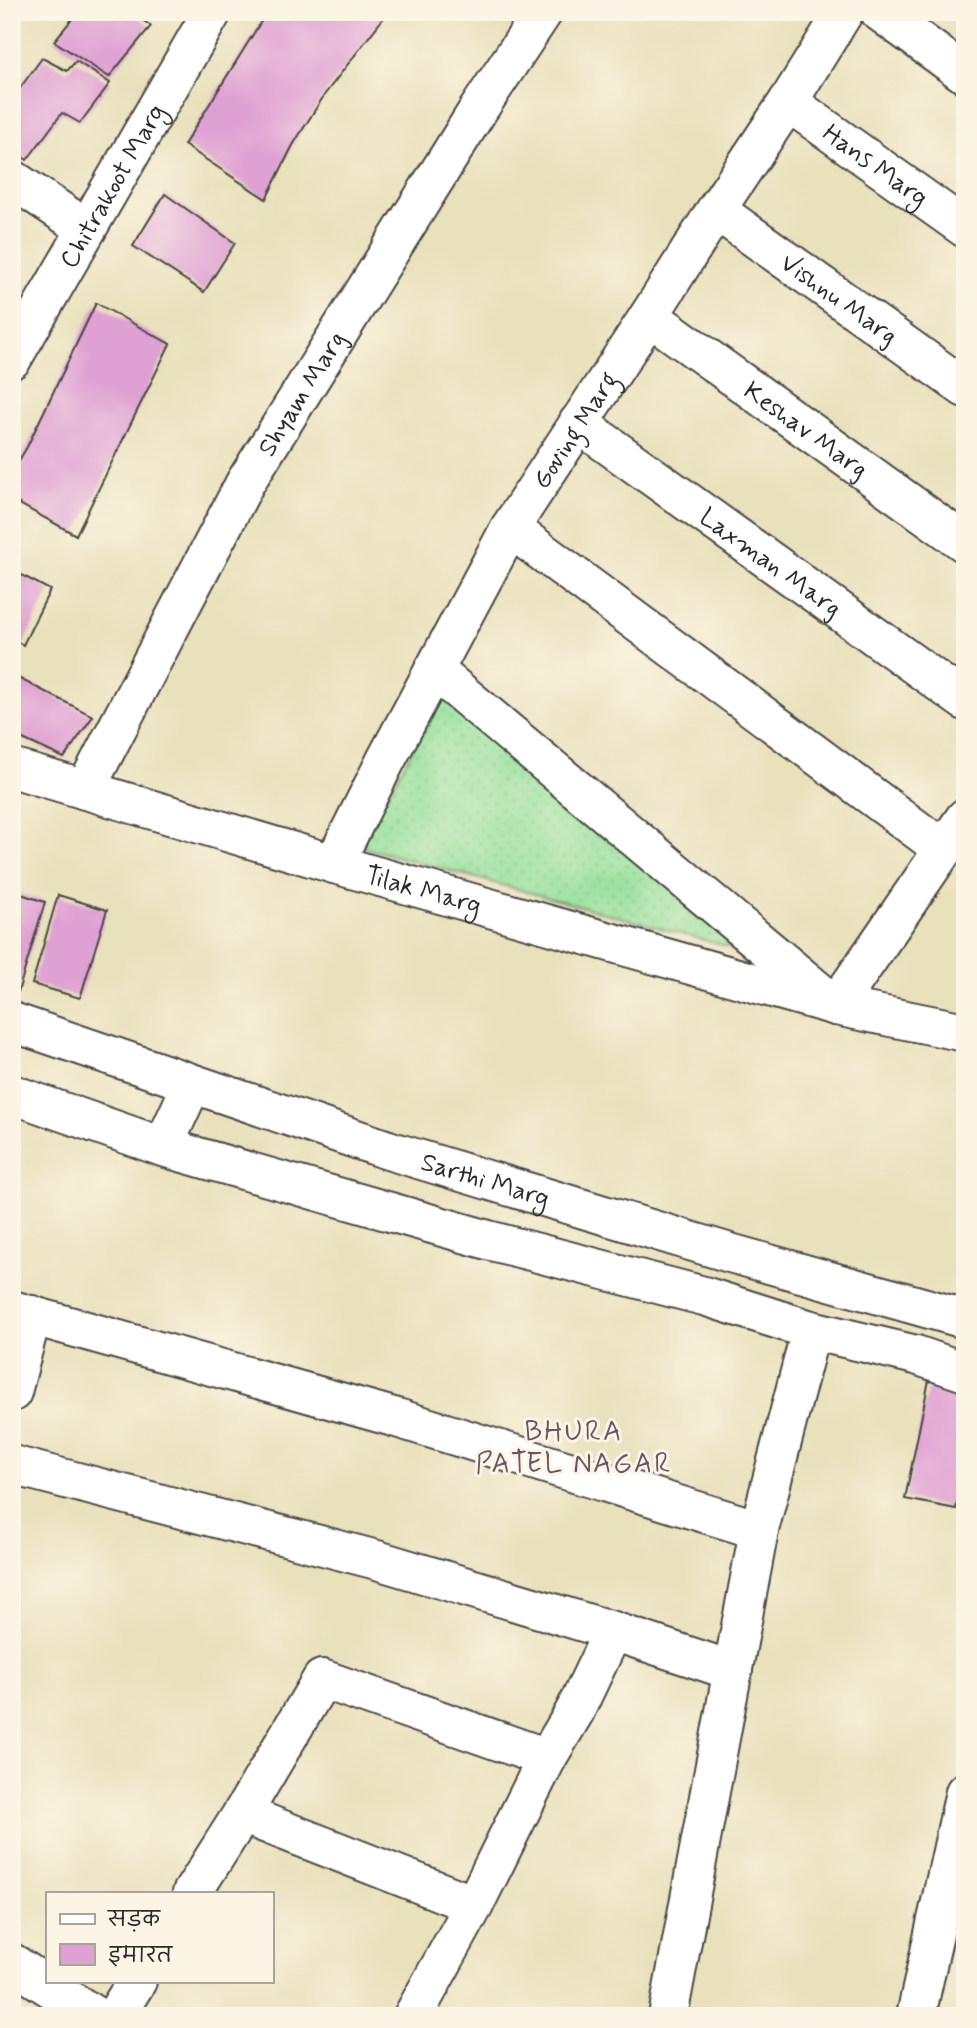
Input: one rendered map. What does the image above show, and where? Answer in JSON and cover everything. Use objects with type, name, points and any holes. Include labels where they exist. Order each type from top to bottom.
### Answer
[{"type":"street","name":"Chitrakoot Marg","points":[[12,359],[212,12]]},
{"type":"street","name":"Shyam Marg","points":[[85,790],[245,483],[478,110],[543,12]]},
{"type":"street","name":"Goving Marg","points":[[334,864],[386,760],[510,528],[844,12]]},
{"type":"street","points":[[880,12],[965,74]]},
{"type":"street","name":"Hans Marg","points":[[788,102],[965,228]]},
{"type":"street","points":[[12,179],[87,229]]},
{"type":"street","name":"Vishnu Marg","points":[[716,210],[965,388]]},
{"type":"street","name":"Keshav Marg","points":[[649,316],[965,543]]},
{"type":"street","name":"Laxman Marg","points":[[578,422],[965,701]]},
{"type":"street","points":[[510,528],[943,849]]},
{"type":"street","points":[[434,670],[836,1006],[965,818]]},
{"type":"street","name":"Tilak Marg","points":[[12,768],[334,864],[836,1006],[965,1032]]},
{"type":"street","name":"Sarthi Marg","points":[[12,1022],[388,1150],[717,1249],[965,1319]]},
{"type":"street","points":[[163,1147],[192,1084]]},
{"type":"street","points":[[12,1094],[163,1147],[488,1240],[704,1296],[811,1330],[916,1355],[965,1373]]},
{"type":"street","points":[[12,1392],[22,1312],[397,1418],[759,1530]]},
{"type":"street","points":[[668,2016],[759,1530],[811,1330]]},
{"type":"street","points":[[12,1465],[377,1560],[613,1631],[733,1671]]},
{"type":"street","points":[[413,2016],[474,1905],[547,1758],[575,1711],[613,1631]]},
{"type":"street","points":[[193,1892],[243,1814],[322,1679],[547,1758]]},
{"type":"street","points":[[916,2016],[965,1792]]},
{"type":"street","points":[[243,1814],[474,1905]]},
{"type":"street","points":[[12,1963],[95,2016]]},
{"type":"street","points":[[115,2016],[136,1982]]},
{"type":"green space","points":[[443,695],[810,969],[359,846]]},
{"type":"building","points":[[78,12],[130,12],[151,26],[109,77],[54,41]]},
{"type":"building","points":[[267,12],[388,12],[325,94],[293,145],[266,199],[184,145]]},
{"type":"building","points":[[42,58],[67,71],[76,61],[110,83],[80,123],[62,113],[27,160],[12,150],[12,99]]},
{"type":"building","points":[[165,194],[235,243],[204,292],[133,246]]},
{"type":"building","points":[[96,303],[170,344],[76,535],[12,500],[12,472],[27,447]]},
{"type":"building","points":[[12,570],[50,590],[23,645],[12,638]]},
{"type":"building","points":[[12,675],[93,716],[64,758],[12,734]]},
{"type":"building","points":[[12,891],[45,902],[18,992],[12,989]]},
{"type":"building","points":[[58,895],[107,910],[80,998],[32,984]]},
{"type":"building","points":[[929,1380],[965,1388],[965,1467],[956,1509],[905,1499]]},
{"type":"district","name":"BHURA PATEL NAGAR","points":[[574,1446]]}]
